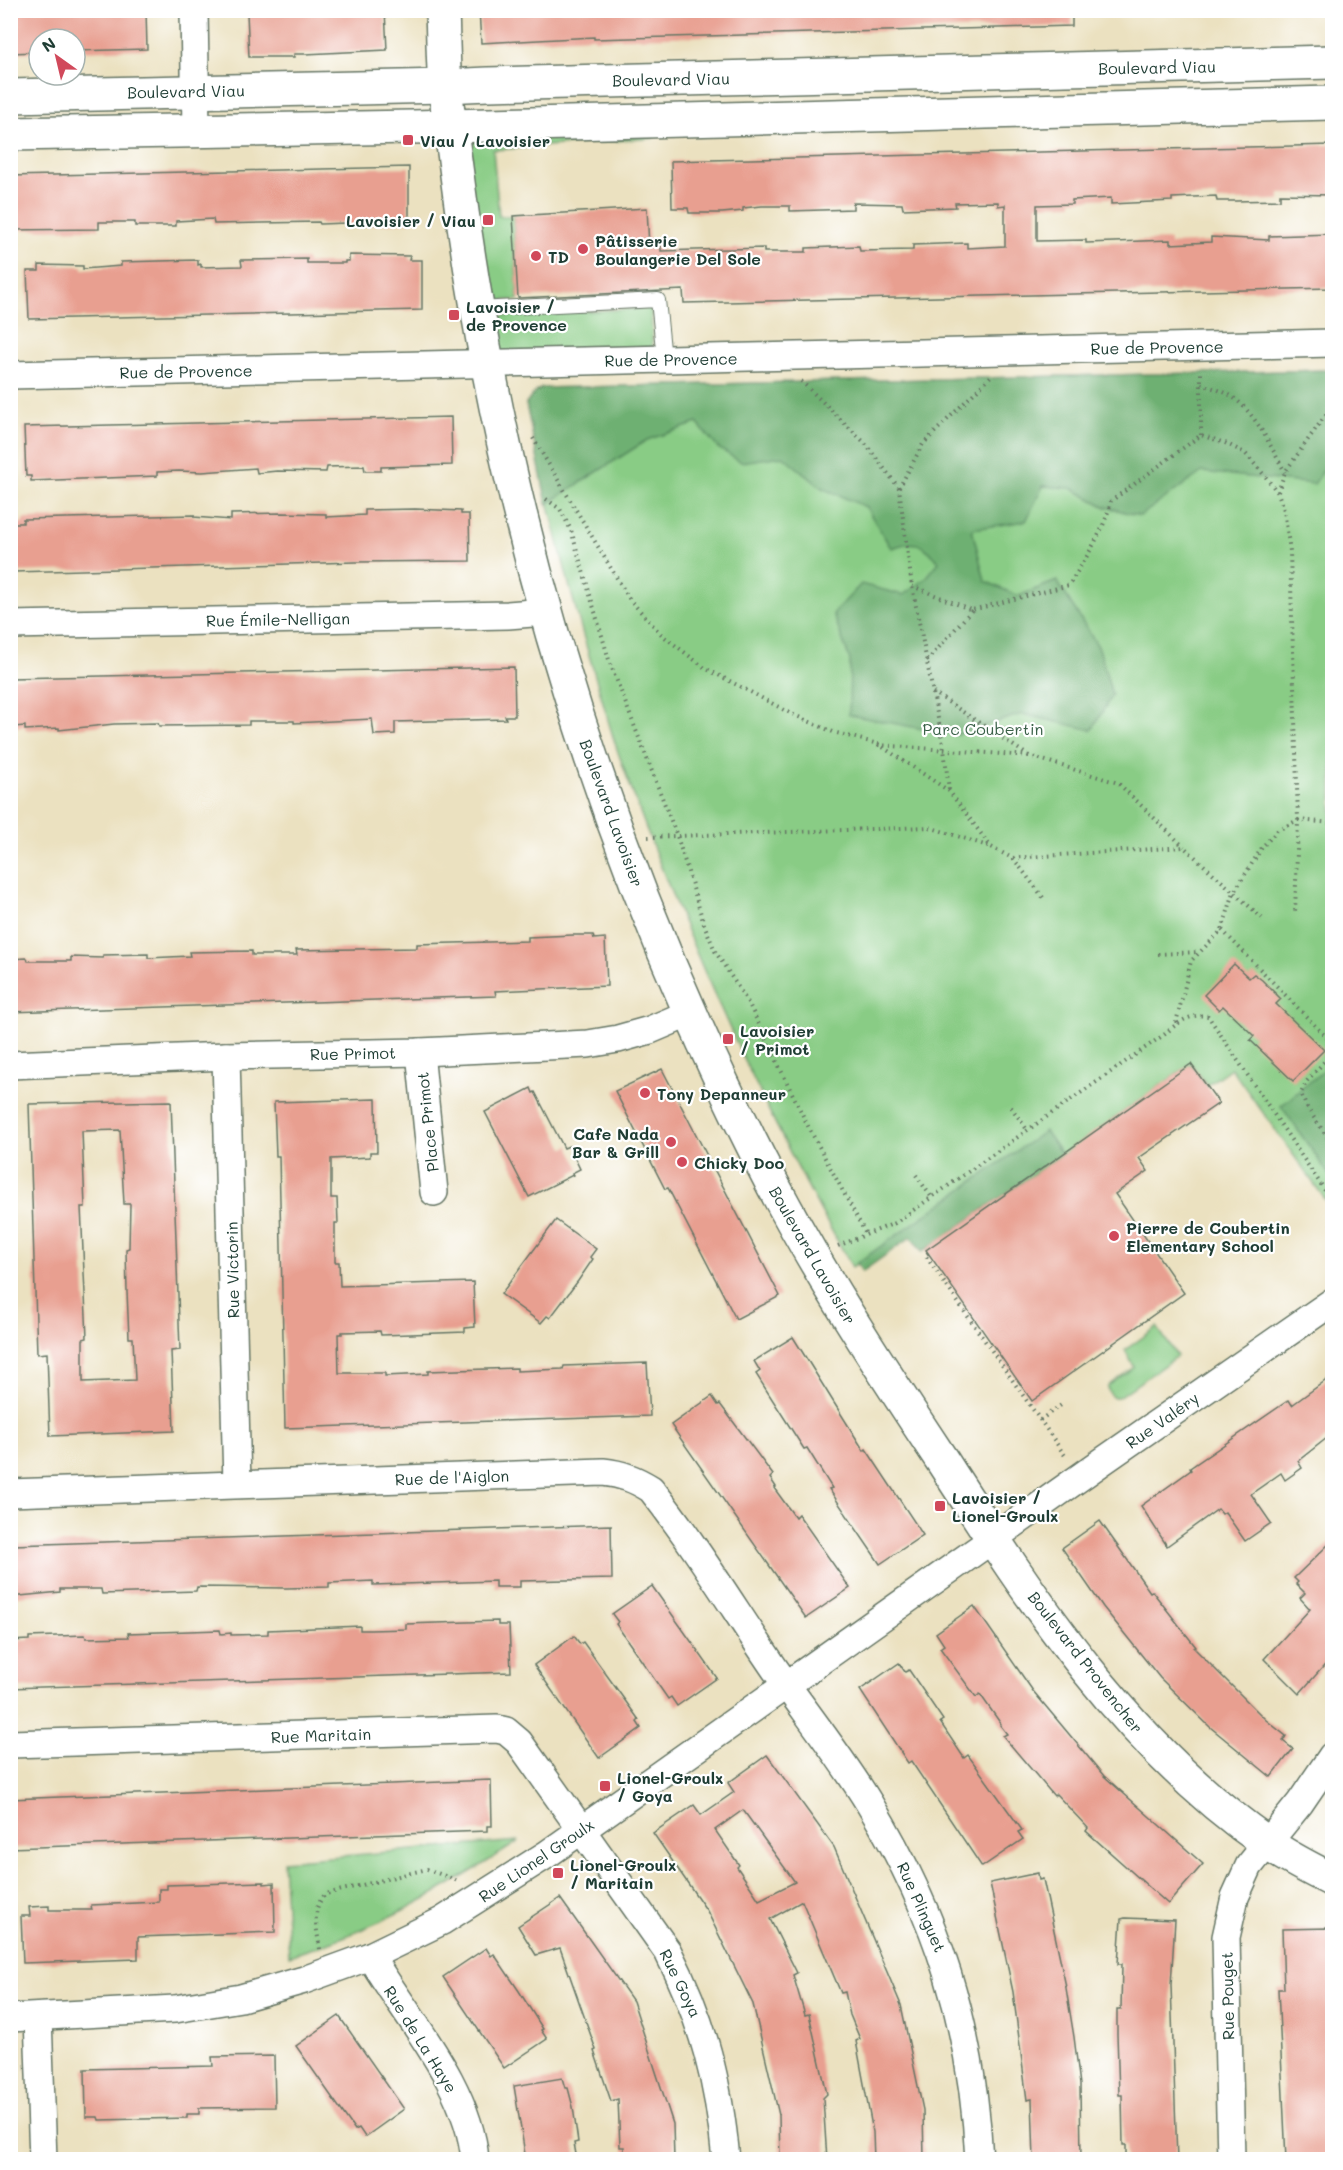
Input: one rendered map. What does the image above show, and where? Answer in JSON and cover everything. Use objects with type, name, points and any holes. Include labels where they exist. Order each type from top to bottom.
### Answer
[{"type":"main road","name":"Boulevard Lavoisier","points":[[442,10],[445,86],[476,309],[518,505],[545,612],[588,750],[620,838],[690,1013],[760,1161],[845,1313],[994,1540]]},
{"type":"main road","name":"Boulevard Viau","points":[[10,96],[1332,62]]},
{"type":"main road","points":[[10,134],[1332,103]]},
{"type":"main road","name":"Boulevard Provencher","points":[[994,1540],[1062,1637],[1115,1705],[1154,1747],[1197,1787],[1267,1844],[1332,1881]]},
{"type":"street","points":[[194,10],[196,130]]},
{"type":"street","name":"Rue de Provence","points":[[10,375],[1332,343]]},
{"type":"street","name":"Rue Émile-Nelligan","points":[[10,625],[508,615],[545,612]]},
{"type":"street","name":"Rue Primot","points":[[10,1065],[226,1056],[420,1052],[588,1044],[650,1030],[690,1013]]},
{"type":"street","name":"Place Primot","points":[[420,1052],[434,1192]]},
{"type":"street","name":"Rue Victorin","points":[[226,1056],[237,1484]]},
{"type":"street","name":"Rue Valéry","points":[[994,1540],[1332,1302]]},
{"type":"street","name":"Rue de l'Aiglon","points":[[10,1493],[603,1472],[628,1476],[651,1489],[664,1506],[787,1685]]},
{"type":"street","name":"Rue Lionel Groulx","points":[[10,2018],[139,2012],[213,2004],[242,1998],[323,1974],[370,1956],[442,1921],[546,1856],[994,1540]]},
{"type":"street","name":"Rue Plinguet","points":[[787,1685],[869,1802],[923,1904],[945,1959],[959,2014],[976,2111],[980,2160]]},
{"type":"street","name":"Rue Maritain","points":[[10,1744],[497,1729],[506,1731],[519,1742],[580,1830]]},
{"type":"street","name":"Rue Pouget","points":[[1231,2160],[1226,1938],[1234,1897],[1249,1866],[1300,1803],[1332,1756]]},
{"type":"street","name":"Rue Goya","points":[[580,1830],[602,1857],[668,1952],[688,1990],[711,2063],[722,2121],[726,2160]]},
{"type":"street","name":"Rue de La Haye","points":[[370,1956],[448,2079],[463,2108],[475,2160]]},
{"type":"street","points":[[38,2017],[43,2160]]},
{"type":"lane","points":[[476,309],[658,300],[664,359]]},
{"type":"path","points":[[1201,346],[1201,435]]},
{"type":"path","points":[[898,488],[923,444],[1016,351]]},
{"type":"path","points":[[776,357],[864,442],[898,488],[912,586],[944,748],[950,791]]},
{"type":"path","points":[[1201,384],[1228,394],[1240,404],[1252,417],[1285,472]]},
{"type":"path","points":[[1278,493],[1285,472],[1332,406]]},
{"type":"path","points":[[1201,435],[1245,453],[1278,493],[1284,510],[1290,551],[1298,820],[1295,913]]},
{"type":"path","points":[[927,661],[972,610],[1069,585],[1108,515],[1111,501],[1201,435]]},
{"type":"path","points":[[518,505],[546,498],[560,509],[571,530],[610,663],[677,836],[704,924],[715,951],[749,1004],[809,1128],[867,1236]]},
{"type":"path","points":[[574,505],[630,600],[662,635],[705,668],[792,714],[833,732],[878,744],[1030,756],[1118,783],[1262,918]]},
{"type":"path","points":[[912,586],[972,610]]},
{"type":"path","points":[[933,692],[1030,756]]},
{"type":"path","points":[[878,744],[950,791],[991,847]]},
{"type":"path","points":[[1176,1024],[1191,961],[1222,930],[1234,892],[1263,846],[1278,830],[1298,820],[1332,824]]},
{"type":"path","points":[[620,838],[929,827],[991,847],[1012,858],[1045,900]]},
{"type":"path","points":[[1012,858],[1184,847]]},
{"type":"path","points":[[1222,930],[1332,1043]]},
{"type":"path","points":[[1158,954],[1199,952]]},
{"type":"path","points":[[812,1256],[895,1223],[1165,1034],[1176,1024],[1199,1015],[1208,1016],[1332,1201]]},
{"type":"path","points":[[1332,1053],[1307,1081],[1301,1093],[1306,1106],[1332,1144]]},
{"type":"path","points":[[1011,1107],[1028,1131]]},
{"type":"path","points":[[916,1175],[932,1198]]},
{"type":"path","points":[[928,1252],[925,1255],[1029,1400],[1080,1478]]},
{"type":"path","points":[[1040,1420],[1064,1403]]},
{"type":"path","points":[[323,1974],[315,1916],[320,1900],[326,1894],[427,1869],[458,1880],[473,1903]]},
{"type":"green space","points":[[648,120],[653,138],[493,150],[499,216],[513,216],[518,300],[475,301],[450,125]]},
{"type":"green space","points":[[651,308],[653,360],[487,363],[478,317]]},
{"type":"green space","name":"Parc Coubertin","points":[[1332,370],[1332,1209],[1231,1068],[1207,1085],[1191,1064],[1062,1155],[1045,1132],[852,1267],[785,1143],[724,1016],[643,821],[616,746],[576,610],[526,404],[535,392],[542,388]]},
{"type":"green space","points":[[1332,370],[1332,459],[1314,484],[1202,472],[1140,516],[1106,507],[1071,488],[1043,486],[1026,521],[972,529],[985,581],[1018,596],[1057,581],[1099,648],[1112,695],[1092,730],[1022,714],[955,735],[849,715],[850,660],[833,614],[861,584],[903,595],[925,579],[939,562],[927,550],[913,543],[891,548],[866,507],[822,488],[783,456],[741,462],[718,448],[697,423],[647,440],[547,504],[526,404],[535,392],[542,388]]},
{"type":"green space","points":[[1332,1065],[1332,1179],[1281,1106]]},
{"type":"green space","points":[[1045,1131],[1062,1155],[922,1252],[911,1237],[862,1272],[857,1263]]},
{"type":"green space","points":[[1157,1327],[1177,1356],[1119,1397],[1112,1397],[1108,1386],[1134,1367],[1125,1350]]},
{"type":"green space","points":[[519,1841],[436,1893],[381,1921],[352,1934],[289,1956],[283,1861]]},
{"type":"building","points":[[10,10],[146,10],[147,49],[87,51],[87,27],[27,27],[27,52],[10,53]]},
{"type":"building","points":[[249,10],[385,10],[387,50],[294,54],[294,57],[249,57],[247,13],[250,13]]},
{"type":"building","points":[[479,10],[1072,10],[1072,26],[594,39],[594,37],[481,43]]},
{"type":"building","points":[[1332,145],[1332,195],[1280,194],[1280,200],[1236,201],[1217,201],[1216,196],[1111,204],[1111,198],[1072,200],[1072,204],[1037,205],[1037,241],[1086,240],[1086,243],[1170,240],[1170,244],[1211,242],[1211,237],[1269,240],[1269,236],[1332,234],[1332,288],[684,303],[683,290],[518,298],[513,216],[647,208],[649,247],[661,246],[661,251],[764,248],[764,252],[806,252],[806,248],[859,246],[860,251],[913,250],[913,245],[967,243],[967,248],[1005,246],[1005,205],[998,206],[998,202],[955,203],[956,207],[903,209],[902,204],[853,203],[853,209],[790,211],[790,206],[762,206],[743,208],[743,211],[689,213],[688,208],[672,208],[671,161]]},
{"type":"building","points":[[409,167],[409,222],[346,226],[346,223],[320,224],[319,222],[214,224],[213,219],[176,221],[176,226],[135,226],[135,222],[99,222],[99,229],[10,230],[10,176]]},
{"type":"building","points":[[349,255],[410,256],[409,260],[422,260],[422,310],[29,319],[27,271],[39,271],[39,265],[83,266],[83,269],[121,266],[121,262],[198,260],[198,265],[201,264],[201,267],[242,266],[241,260],[307,259],[307,263],[345,263],[349,261]]},
{"type":"building","points":[[451,417],[452,465],[381,467],[381,471],[365,471],[364,466],[327,467],[326,472],[257,473],[256,468],[202,472],[157,472],[157,476],[31,481],[31,476],[26,476],[24,427]]},
{"type":"building","points":[[365,510],[461,511],[461,514],[469,514],[470,561],[14,572],[13,523],[23,523],[23,519],[194,515],[194,517],[231,520],[231,514],[326,514],[326,517],[365,515]]},
{"type":"building","points":[[514,667],[515,716],[505,716],[506,719],[395,722],[395,734],[374,735],[372,719],[294,723],[294,721],[249,721],[249,725],[114,724],[59,730],[59,728],[25,730],[25,726],[14,727],[11,678]]},
{"type":"building","points":[[593,935],[594,939],[605,938],[607,986],[495,991],[496,996],[10,1012],[10,959],[71,961],[71,957],[103,958],[103,955],[148,954],[148,958],[190,956],[189,952],[252,951],[252,955],[297,955],[296,950],[417,948],[417,944],[528,941],[528,937]]},
{"type":"building","points":[[1234,964],[1249,978],[1254,974],[1262,980],[1281,999],[1276,1004],[1324,1050],[1293,1081],[1250,1040],[1254,1036],[1223,1006],[1219,1010],[1204,995]]},
{"type":"building","points":[[1191,1064],[1219,1103],[1139,1158],[1148,1171],[1115,1194],[1184,1293],[1032,1401],[926,1250]]},
{"type":"building","points":[[662,1069],[780,1296],[736,1319],[615,1091]]},
{"type":"building","points":[[531,1088],[564,1148],[569,1146],[580,1169],[572,1173],[573,1175],[529,1197],[485,1112]]},
{"type":"building","points":[[376,1099],[377,1152],[370,1152],[370,1157],[331,1159],[331,1198],[337,1198],[338,1223],[335,1223],[335,1262],[339,1262],[340,1286],[473,1282],[475,1327],[465,1328],[465,1332],[381,1335],[380,1331],[342,1332],[338,1334],[339,1373],[385,1373],[385,1376],[428,1374],[428,1371],[517,1368],[517,1371],[563,1369],[564,1366],[647,1363],[650,1416],[285,1428],[279,1156],[276,1156],[274,1102]]},
{"type":"building","points":[[171,1101],[180,1350],[171,1351],[174,1431],[50,1436],[47,1353],[37,1354],[29,1104]],"holes":[[[120,1130],[124,1204],[130,1204],[129,1248],[126,1249],[127,1292],[129,1338],[133,1338],[135,1380],[83,1382],[83,1339],[87,1338],[81,1207],[85,1207],[82,1131]]]},
{"type":"building","points":[[556,1220],[596,1249],[590,1257],[593,1259],[578,1281],[550,1318],[547,1316],[541,1323],[501,1294]]},
{"type":"building","points":[[793,1337],[864,1451],[866,1449],[923,1535],[880,1564],[829,1489],[832,1488],[807,1448],[804,1449],[756,1374],[760,1371],[754,1361]]},
{"type":"building","points":[[1332,1376],[1332,1434],[1298,1461],[1302,1468],[1285,1480],[1281,1473],[1251,1494],[1271,1523],[1245,1541],[1225,1512],[1222,1514],[1218,1509],[1167,1546],[1141,1506],[1191,1470],[1190,1468],[1289,1400],[1292,1405]]},
{"type":"building","points":[[712,1396],[773,1475],[770,1478],[776,1487],[774,1488],[795,1517],[798,1514],[850,1588],[806,1618],[671,1425]]},
{"type":"building","points":[[1100,1521],[1150,1592],[1152,1591],[1196,1647],[1194,1648],[1266,1720],[1286,1736],[1283,1741],[1293,1749],[1271,1777],[1210,1727],[1160,1678],[1103,1607],[1062,1548]]},
{"type":"building","points":[[611,1525],[612,1579],[520,1581],[520,1587],[495,1587],[495,1581],[373,1585],[373,1581],[329,1583],[329,1587],[197,1587],[196,1591],[102,1594],[101,1589],[60,1589],[60,1592],[10,1597],[10,1545]]},
{"type":"building","points":[[1332,1541],[1332,1657],[1299,1694],[1264,1659],[1310,1609],[1300,1598],[1305,1593],[1296,1584],[1298,1582],[1294,1578]]},
{"type":"building","points":[[652,1586],[717,1678],[677,1706],[671,1697],[668,1699],[616,1624],[618,1622],[612,1614]]},
{"type":"building","points":[[974,1606],[1033,1691],[1104,1776],[1203,1864],[1168,1904],[1086,1831],[1088,1828],[1056,1794],[1054,1796],[1003,1736],[1007,1734],[980,1694],[976,1697],[940,1648],[944,1645],[936,1633]]},
{"type":"building","points":[[498,1621],[498,1625],[509,1625],[511,1672],[10,1688],[10,1641],[29,1640],[29,1637],[85,1635],[86,1638],[129,1637],[128,1633],[220,1630],[221,1634],[231,1633],[231,1635],[268,1634],[268,1630],[360,1626],[360,1630],[406,1629],[406,1624]]},
{"type":"building","points":[[574,1636],[580,1644],[583,1642],[639,1720],[637,1722],[641,1728],[599,1758],[534,1665]]},
{"type":"building","points":[[899,1663],[905,1672],[909,1670],[943,1720],[940,1722],[964,1758],[968,1755],[1022,1830],[1018,1832],[1023,1839],[982,1867],[911,1761],[908,1763],[860,1690]]},
{"type":"building","points":[[767,1755],[834,1847],[901,2005],[923,2110],[924,2160],[874,2160],[873,2132],[856,2041],[860,2039],[850,2015],[845,1992],[841,1993],[802,1901],[770,1919],[797,1973],[793,1975],[805,2015],[809,2014],[827,2094],[823,2098],[827,2160],[780,2160],[779,2115],[753,2004],[707,1911],[653,1833],[694,1805],[701,1815],[734,1792],[728,1783]],"holes":[[[743,1810],[795,1882],[759,1900],[715,1830]]]},
{"type":"building","points":[[491,1780],[492,1826],[487,1826],[487,1831],[10,1848],[10,1799]]},
{"type":"building","points":[[1038,1873],[1039,1880],[1043,1879],[1074,2037],[1080,2085],[1081,2160],[1034,2160],[1032,2099],[1027,2100],[1013,1992],[990,1883]]},
{"type":"building","points":[[264,1882],[264,1884],[274,1883],[275,1932],[138,1937],[138,1959],[23,1963],[21,1916],[30,1916],[29,1907],[49,1906],[49,1910],[92,1910],[91,1905],[159,1902],[159,1889],[167,1889],[167,1885]]},
{"type":"building","points":[[560,1898],[633,2001],[673,2124],[674,2160],[624,2160],[624,2147],[620,2147],[618,2099],[611,2101],[594,2051],[596,2050],[560,1948],[536,1955],[518,1926]]},
{"type":"building","points":[[1121,1919],[1175,1920],[1171,1985],[1177,2160],[1126,2160],[1126,2145],[1123,2145],[1122,2095],[1119,2095],[1117,2034],[1117,2009],[1121,2009],[1122,1964],[1118,1964]]},
{"type":"building","points":[[1331,1928],[1332,2160],[1286,2160],[1278,1989],[1284,1989],[1282,1929]]},
{"type":"building","points":[[486,1948],[491,1956],[494,1954],[519,1991],[547,2039],[504,2068],[443,1977]]},
{"type":"building","points":[[339,2016],[404,2109],[365,2137],[359,2128],[355,2130],[296,2046]]},
{"type":"building","points":[[274,2056],[275,2107],[199,2108],[199,2114],[187,2114],[187,2118],[99,2120],[98,2117],[86,2117],[85,2069],[213,2066],[212,2057]]},
{"type":"building","points":[[562,2078],[565,2088],[568,2088],[573,2107],[578,2142],[574,2143],[577,2160],[526,2160],[514,2086]]},
{"type":"place","name":"Viau / Lavoisier","points":[[408,140]]},
{"type":"place","name":"Lavoisier / Viau","points":[[488,220]]},
{"type":"place","name":"Pâtisserie Boulangerie Del Sole","points":[[583,249]]},
{"type":"place","name":"TD","points":[[536,256]]},
{"type":"place","name":"Lavoisier / de Provence","points":[[454,315]]},
{"type":"place","name":"Lavoisier / Primot","points":[[728,1039]]},
{"type":"place","name":"Tony Depanneur","points":[[645,1093]]},
{"type":"place","name":"Cafe Nada Bar & Grill","points":[[671,1142]]},
{"type":"place","name":"Chicky Doo","points":[[682,1162]]},
{"type":"place","name":"Pierre de Coubertin Elementary School","points":[[1114,1236]]},
{"type":"place","name":"Lavoisier / Lionel-Groulx","points":[[940,1506]]},
{"type":"place","name":"Lionel-Groulx / Goya","points":[[605,1786]]},
{"type":"place","name":"Lionel-Groulx / Maritain","points":[[558,1873]]}]
